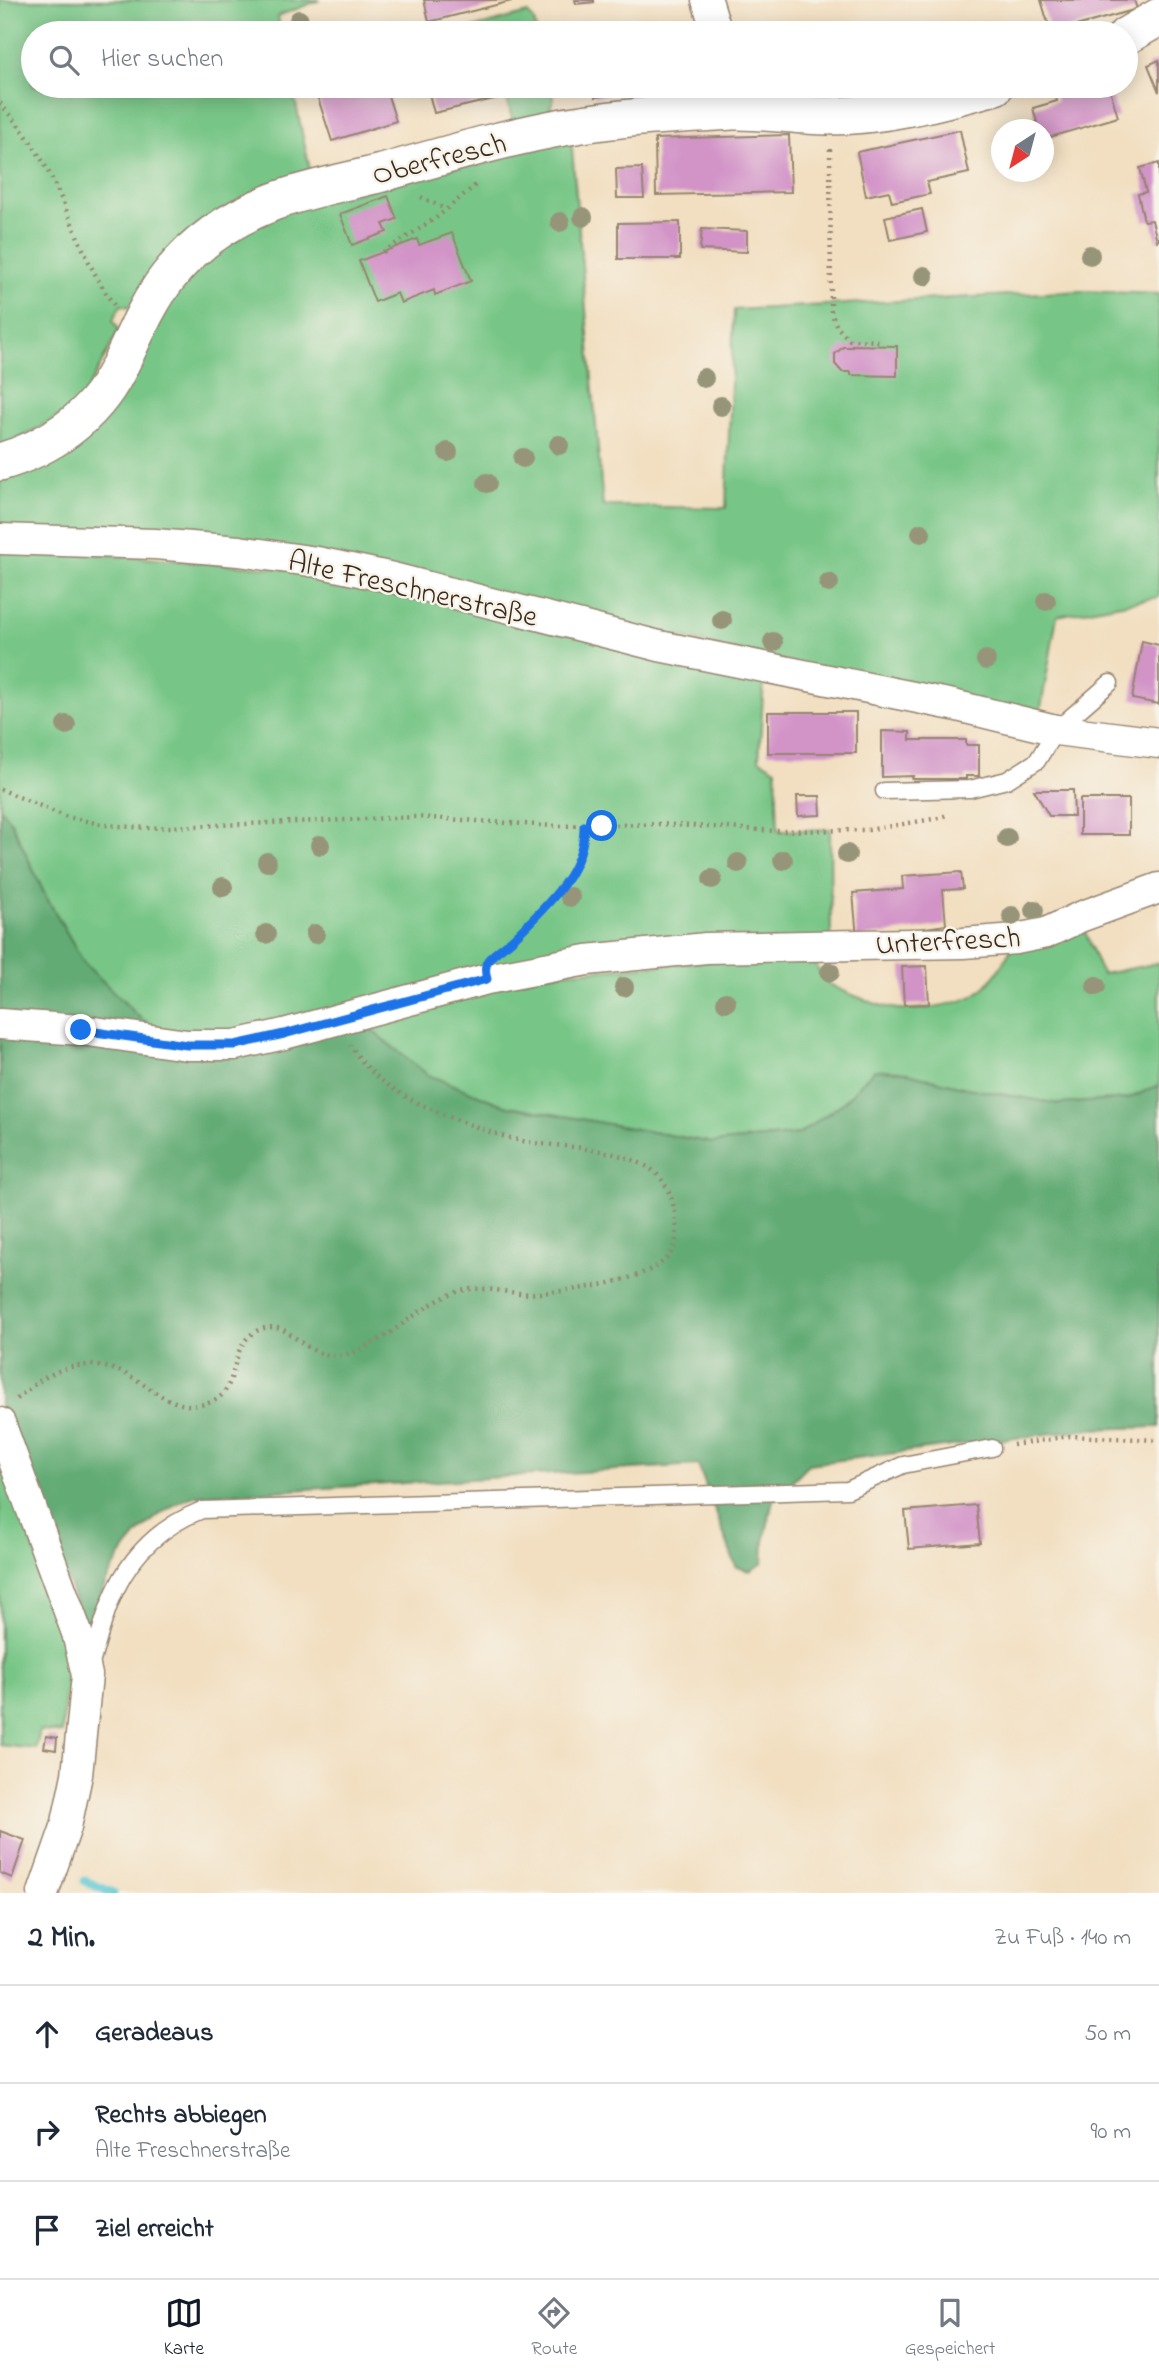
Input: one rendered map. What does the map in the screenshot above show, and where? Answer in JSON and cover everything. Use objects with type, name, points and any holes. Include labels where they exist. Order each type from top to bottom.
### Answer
[{"type":"street","points":[[707,0],[713,21]]},
{"type":"street","points":[[1138,29],[1159,17]]},
{"type":"street","name":"Oberfresch","points":[[0,462],[40,448],[88,411],[104,394],[167,278],[188,254],[236,218],[274,202],[482,146],[570,126],[733,98],[830,116],[900,110],[948,98]]},
{"type":"street","name":"Alte Freschnerstraße","points":[[0,539],[155,544],[239,551],[317,562],[659,646],[953,705],[1056,730]]},
{"type":"street","points":[[1056,730],[1159,743]]},
{"type":"street","name":"Unterfresch","points":[[487,979],[587,960],[706,948],[1016,939],[1046,933],[1080,917],[1159,888]]},
{"type":"street","points":[[0,1024],[81,1030],[199,1045],[235,1045],[335,1021],[487,979]]},
{"type":"street","points":[[4,1415],[77,1633],[88,1675],[77,1775],[66,1826],[43,1893]]},
{"type":"lane","points":[[884,791],[970,789],[1007,780],[1037,761],[1056,730],[1110,683]]},
{"type":"lane","points":[[88,1675],[116,1589],[136,1559],[159,1533],[180,1519],[202,1510],[848,1490],[903,1465],[992,1448]]},
{"type":"path","points":[[0,103],[41,157],[104,290],[117,309],[140,324]]},
{"type":"path","points":[[830,116],[831,312],[837,327],[850,340],[882,341]]},
{"type":"path","points":[[383,252],[436,218],[485,177],[482,146]]},
{"type":"path","points":[[0,789],[67,817],[105,825],[147,828],[416,817],[555,826],[659,824],[778,831],[867,830],[939,818],[960,809],[967,800],[970,789]]},
{"type":"path","points":[[487,979],[485,967],[489,959],[513,939],[573,873],[584,841],[584,826]]},
{"type":"path","points":[[4,1415],[25,1392],[46,1378],[66,1367],[84,1365],[102,1365],[121,1370],[173,1402],[187,1406],[201,1405],[214,1401],[224,1393],[231,1384],[235,1358],[242,1344],[251,1334],[264,1328],[279,1327],[317,1354],[346,1355],[443,1298],[460,1291],[476,1289],[526,1294],[597,1286],[643,1273],[661,1264],[672,1251],[676,1236],[676,1215],[669,1191],[660,1176],[645,1165],[616,1155],[570,1146],[531,1143],[487,1131],[432,1111],[398,1094],[372,1074],[335,1021]]},
{"type":"path","points":[[992,1448],[1070,1436],[1159,1440]]},
{"type":"green space","points":[[0,0],[320,0],[278,16],[279,21],[21,21],[21,98],[295,98],[312,179],[128,307],[121,305],[113,320],[119,330],[80,404],[0,450]]},
{"type":"green space","points":[[528,13],[534,21],[498,21]]},
{"type":"green space","points":[[507,98],[553,98],[548,115],[513,123]]},
{"type":"green space","points":[[571,137],[603,506],[726,508],[734,310],[1081,291],[1159,294],[1159,597],[1057,616],[1039,719],[393,572],[0,535],[0,474],[48,458],[196,262],[279,212]]},
{"type":"green space","points":[[0,547],[315,571],[764,679],[759,759],[776,769],[778,831],[830,829],[831,940],[706,941],[232,1038],[167,1035],[140,1018],[84,963],[44,893],[11,822],[0,808]]},
{"type":"green space","points":[[0,808],[11,822],[44,893],[84,963],[140,1018],[198,1057],[362,1023],[428,1075],[503,1105],[713,1143],[799,1134],[843,1103],[874,1070],[900,1071],[966,1088],[1059,1104],[1128,1099],[1159,1085],[1159,1427],[1087,1429],[809,1464],[773,1500],[764,1542],[763,1563],[750,1571],[736,1567],[698,1465],[193,1496],[165,1511],[131,1542],[106,1582],[92,1630],[86,1629],[0,1408]]},
{"type":"green space","points":[[1082,924],[1102,974],[1159,963],[1159,1085],[1128,1099],[1059,1104],[966,1088],[900,1071],[875,1070],[843,1103],[799,1134],[713,1143],[503,1105],[428,1075],[362,1023],[546,974],[813,953],[824,979],[848,993],[892,1008],[935,1007],[969,998],[982,990],[1012,948]]},
{"type":"green space","points":[[0,1451],[65,1638],[73,1691],[65,1693],[62,1733],[40,1730],[36,1749],[0,1745]]},
{"type":"building","points":[[424,0],[512,0],[433,21],[429,21]]},
{"type":"building","points":[[575,0],[594,0],[594,2],[576,4]]},
{"type":"building","points":[[1041,0],[1134,0],[1137,9],[1094,21],[1047,21]]},
{"type":"building","points":[[1159,60],[1159,92],[1148,65]]},
{"type":"building","points":[[318,98],[389,98],[396,121],[332,141]]},
{"type":"building","points":[[430,98],[498,98],[434,113]]},
{"type":"building","points":[[1056,98],[1112,98],[1118,117],[1054,136],[1054,119],[1036,119],[1033,108],[1057,101]]},
{"type":"building","points":[[960,130],[969,173],[927,182],[930,194],[892,202],[889,191],[866,196],[857,152]]},
{"type":"building","points":[[789,135],[791,192],[656,195],[655,139]]},
{"type":"building","points":[[1159,163],[1157,241],[1152,220],[1144,221],[1138,194],[1146,192],[1140,168]]},
{"type":"building","points":[[642,168],[644,198],[617,198],[616,169]]},
{"type":"building","points":[[388,196],[397,219],[383,224],[387,232],[352,245],[340,214]]},
{"type":"building","points":[[922,209],[927,232],[890,240],[885,217]]},
{"type":"building","points":[[680,222],[680,259],[618,259],[618,223]]},
{"type":"building","points":[[702,229],[747,231],[747,252],[700,250]]},
{"type":"building","points":[[452,233],[471,281],[435,295],[434,290],[401,303],[397,293],[375,302],[359,261],[417,239],[419,245]]},
{"type":"building","points":[[897,346],[897,376],[851,375],[851,372],[842,372],[835,364],[835,354],[843,347]]},
{"type":"building","points":[[1142,641],[1159,645],[1159,704],[1132,699]]},
{"type":"building","points":[[768,712],[856,712],[856,753],[768,753]]},
{"type":"building","points":[[882,731],[910,732],[910,740],[966,740],[966,745],[979,745],[979,776],[966,776],[966,779],[882,777]]},
{"type":"building","points":[[1034,790],[1073,790],[1074,816],[1049,816]]},
{"type":"building","points":[[797,796],[820,796],[821,815],[798,816]]},
{"type":"building","points":[[1080,799],[1129,799],[1129,835],[1080,835]]},
{"type":"building","points":[[961,872],[963,889],[943,890],[946,925],[857,938],[853,893],[903,889],[902,876]]},
{"type":"building","points":[[927,966],[929,1004],[904,1005],[902,967]]},
{"type":"building","points":[[976,1505],[980,1543],[909,1549],[905,1511]]},
{"type":"building","points":[[46,1736],[57,1738],[56,1750],[44,1748]]},
{"type":"building","points":[[0,1831],[25,1840],[12,1878],[0,1873]]},
{"type":"waterway","points":[[85,1881],[113,1893]]},
{"type":"route","points":[[81,1030],[187,1045],[235,1045],[487,979],[485,967],[489,959],[513,939],[573,873],[584,841],[584,826],[602,826]]}]
